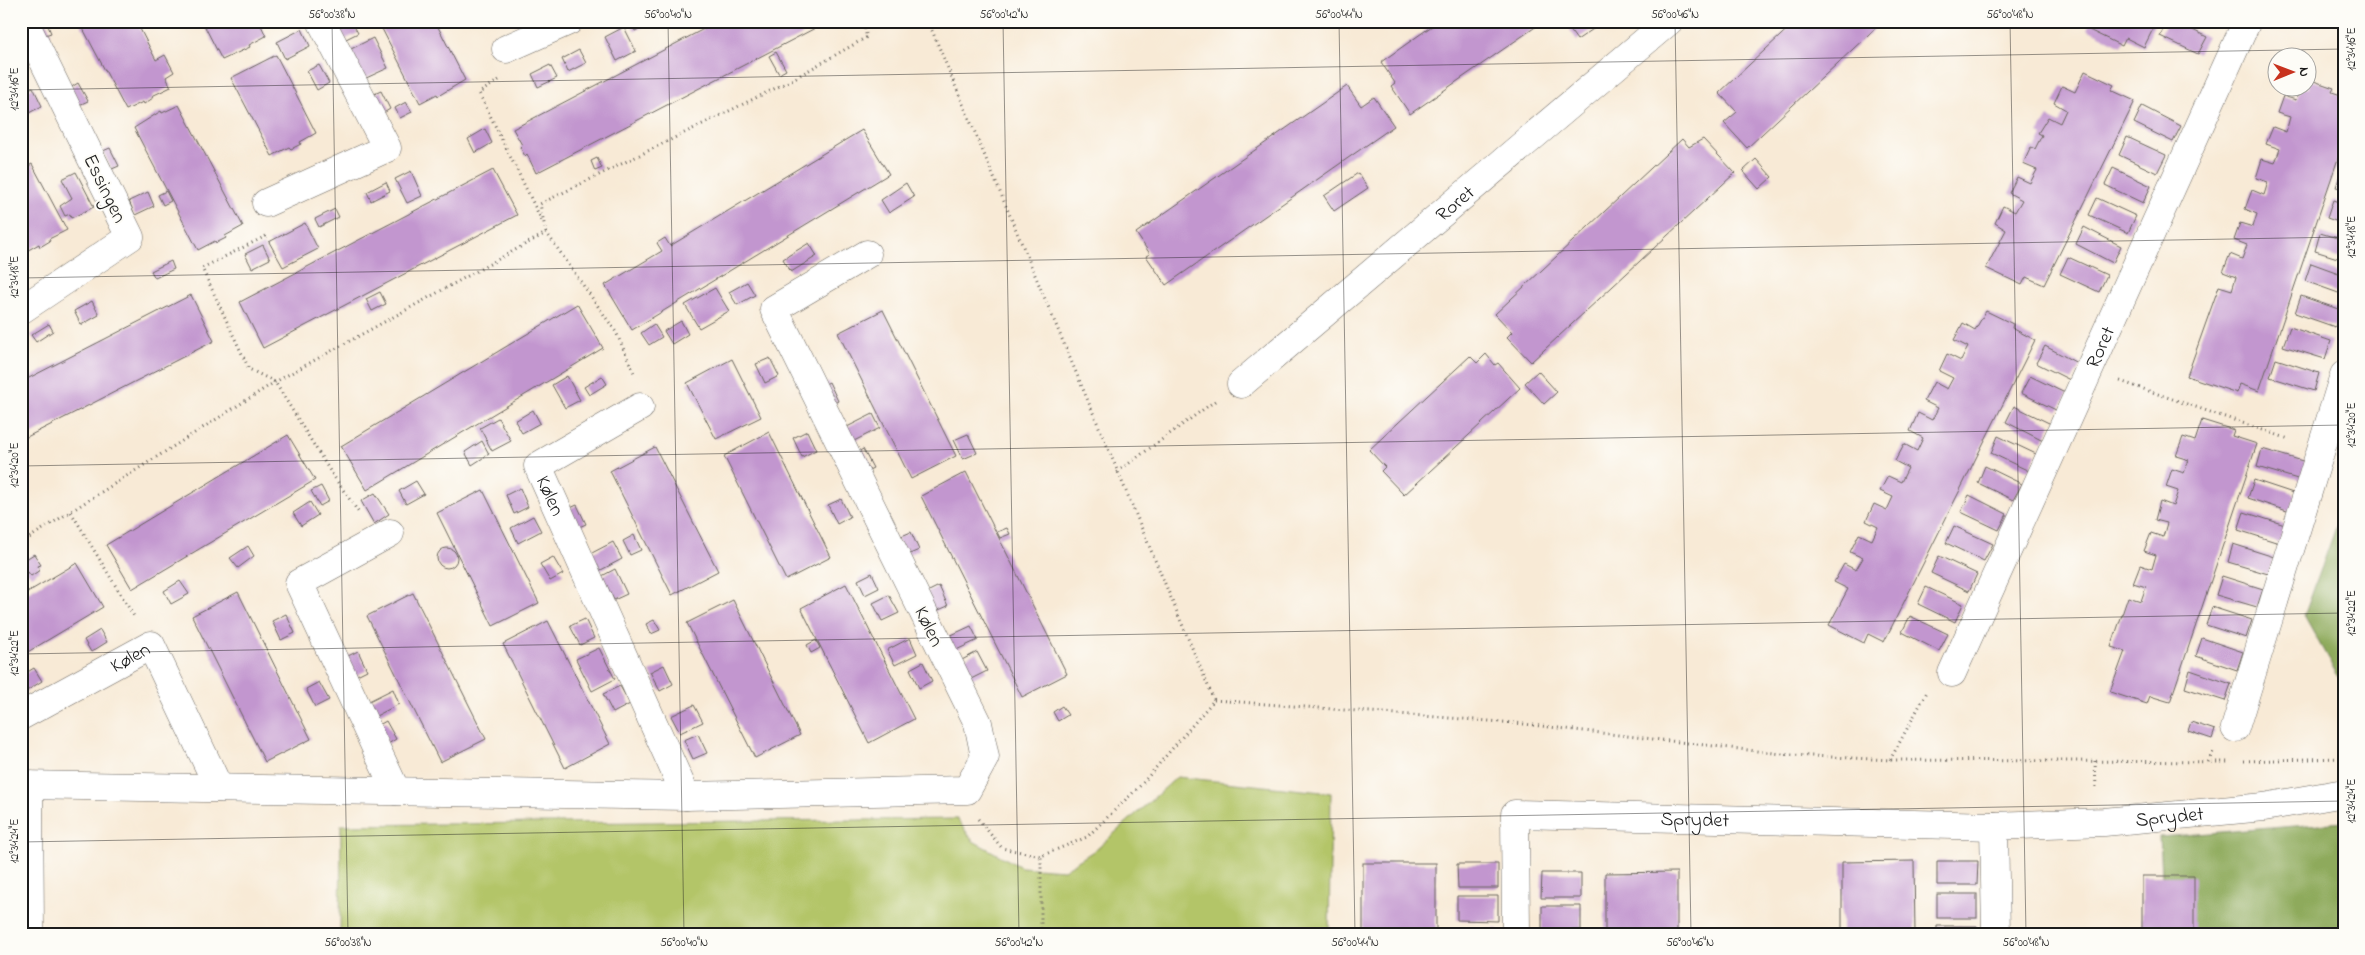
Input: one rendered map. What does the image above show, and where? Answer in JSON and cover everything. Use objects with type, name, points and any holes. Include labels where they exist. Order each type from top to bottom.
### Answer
[{"type":"street","name":"Essingen","points":[[21,310],[130,236],[24,21]]},
{"type":"street","points":[[266,203],[387,148],[321,21]]},
{"type":"street","points":[[506,49],[569,21]]},
{"type":"street","name":"Roret","points":[[1241,384],[1669,21]]},
{"type":"street","name":"Roret","points":[[1952,673],[2247,21]]},
{"type":"street","name":"Kølen","points":[[867,254],[774,309],[978,723],[984,757],[967,790]]},
{"type":"street","points":[[2235,728],[2344,375]]},
{"type":"street","name":"Kølen","points":[[640,407],[538,466],[686,796]]},
{"type":"street","points":[[384,537],[299,583],[396,791]]},
{"type":"street","name":"Kølen","points":[[21,716],[151,644],[219,788]]},
{"type":"street","points":[[21,932],[30,932],[25,785],[686,796],[967,790]]},
{"type":"street","name":"Sprydet","points":[[1516,934],[1515,814],[1994,826],[2104,822],[2264,807],[2344,793]]},
{"type":"street","points":[[1994,826],[1996,934]]},
{"type":"path","points":[[546,233],[540,204],[788,82],[867,37],[862,21]]},
{"type":"path","points":[[928,21],[1214,700]]},
{"type":"path","points":[[506,49],[512,71],[479,93],[534,202],[546,233],[616,332],[635,377],[640,407]]},
{"type":"path","points":[[266,203],[270,234],[202,268],[249,369],[276,382],[330,471],[384,537]]},
{"type":"path","points":[[21,543],[276,382],[546,233]]},
{"type":"path","points":[[2088,372],[2140,386],[2321,450]]},
{"type":"path","points":[[1117,472],[1183,422],[1241,384]]},
{"type":"path","points":[[70,512],[151,644]]},
{"type":"path","points":[[1890,760],[1930,685],[1952,673]]},
{"type":"path","points":[[1214,700],[1515,723],[1791,755],[1890,760],[2208,762],[2344,758]]},
{"type":"path","points":[[967,790],[975,816],[1002,848],[1041,856],[1087,837],[1141,785],[1214,700]]},
{"type":"path","points":[[1041,856],[1041,934]]},
{"type":"green space","points":[[2344,505],[2344,687],[2304,616]]},
{"type":"green space","points":[[1177,777],[1331,793],[1329,934],[340,934],[341,825],[957,819],[973,841],[1021,867],[1064,870],[1098,848]]},
{"type":"green space","points":[[2344,822],[2344,934],[2165,934],[2160,837]]},
{"type":"building","points":[[35,21],[46,21],[51,33],[42,36]]},
{"type":"building","points":[[79,21],[136,21],[156,60],[165,55],[174,72],[166,77],[171,87],[152,96],[153,98],[144,104],[143,102],[126,110]]},
{"type":"building","points":[[202,21],[259,21],[266,36],[249,45],[250,47],[222,60]]},
{"type":"building","points":[[336,21],[351,21],[358,33],[344,40]]},
{"type":"building","points":[[378,21],[435,21],[465,80],[438,96],[437,94],[420,103]]},
{"type":"building","points":[[635,21],[655,21],[635,31],[631,23]]},
{"type":"building","points":[[719,21],[821,21],[823,24],[536,173],[527,154],[525,156],[520,147],[522,145],[513,129]]},
{"type":"building","points":[[1439,21],[1544,21],[1410,114],[1391,86],[1395,83],[1381,62]]},
{"type":"building","points":[[1575,21],[1605,21],[1577,40],[1567,26]]},
{"type":"building","points":[[1796,21],[1883,21],[1747,148],[1724,123],[1737,112],[1719,93]]},
{"type":"building","points":[[2091,21],[2157,21],[2144,47],[2126,38],[2122,46],[2087,29]]},
{"type":"building","points":[[2167,21],[2174,21],[2207,37],[2198,54],[2160,36]]},
{"type":"building","points":[[624,27],[636,51],[617,61],[605,37]]},
{"type":"building","points":[[302,29],[310,46],[285,59],[277,42]]},
{"type":"building","points":[[373,38],[388,68],[364,79],[349,50]]},
{"type":"building","points":[[579,50],[586,63],[568,72],[562,59]]},
{"type":"building","points":[[776,52],[786,70],[779,74],[769,56]]},
{"type":"building","points":[[276,55],[316,133],[300,142],[301,144],[291,149],[289,147],[272,156],[231,78]]},
{"type":"building","points":[[319,65],[329,83],[317,90],[307,71]]},
{"type":"building","points":[[550,65],[557,78],[538,87],[532,74]]},
{"type":"building","points":[[2085,71],[2114,85],[2111,90],[2135,101],[2044,285],[2026,277],[2022,285],[1986,268],[2006,230],[1995,223],[2003,206],[2015,212],[2022,200],[2009,193],[2017,177],[2030,183],[2037,170],[2023,164],[2031,147],[2035,149],[2042,135],[2038,133],[2048,117],[2060,123],[2066,110],[2054,103],[2062,86],[2075,92]]},
{"type":"building","points":[[2318,82],[2334,88],[2332,92],[2344,96],[2344,141],[2259,391],[2240,384],[2237,393],[2187,376],[2219,286],[2232,290],[2236,277],[2223,272],[2230,254],[2242,259],[2247,245],[2234,240],[2240,223],[2253,227],[2257,214],[2245,209],[2252,190],[2264,195],[2268,182],[2256,178],[2262,159],[2275,163],[2280,149],[2266,144],[2273,127],[2286,132],[2290,117],[2277,113],[2282,98],[2296,100],[2297,98],[2318,98]]},
{"type":"building","points":[[78,83],[88,101],[79,105],[70,88]]},
{"type":"building","points":[[1347,86],[1361,106],[1374,97],[1394,126],[1166,285],[1146,256],[1150,254],[1136,233]]},
{"type":"building","points":[[33,87],[42,106],[29,113],[21,98],[21,93]]},
{"type":"building","points":[[381,91],[390,109],[382,114],[372,95]]},
{"type":"building","points":[[406,102],[412,112],[400,118],[395,108]]},
{"type":"building","points":[[179,105],[243,226],[225,236],[226,238],[216,243],[215,241],[198,250],[134,128],[161,111],[162,113]]},
{"type":"building","points":[[2142,106],[2181,126],[2173,142],[2134,123]]},
{"type":"building","points":[[485,129],[492,143],[475,153],[468,139]]},
{"type":"building","points":[[862,130],[889,174],[632,330],[605,285],[662,251],[657,243],[665,238],[670,246]]},
{"type":"building","points":[[2127,137],[2166,155],[2157,173],[2119,155]]},
{"type":"building","points":[[1682,139],[1689,147],[1703,139],[1735,173],[1531,362],[1507,337],[1512,332],[1495,314]]},
{"type":"building","points":[[110,148],[119,166],[112,169],[103,151]]},
{"type":"building","points":[[597,158],[602,168],[595,171],[591,161]]},
{"type":"building","points":[[1756,159],[1772,177],[1759,189],[1743,171]]},
{"type":"building","points":[[32,164],[67,230],[49,239],[50,241],[40,247],[39,244],[23,253],[21,170]]},
{"type":"building","points":[[2113,168],[2151,186],[2143,203],[2105,185]]},
{"type":"building","points":[[2342,169],[2344,170],[2344,189],[2336,187]]},
{"type":"building","points":[[493,170],[517,215],[263,348],[240,302]]},
{"type":"building","points":[[411,171],[422,196],[407,203],[395,179]]},
{"type":"building","points":[[76,172],[94,207],[71,218],[70,214],[65,216],[60,206],[72,198],[62,179]]},
{"type":"building","points":[[1358,173],[1368,188],[1334,211],[1324,196]]},
{"type":"building","points":[[386,182],[390,191],[371,201],[367,192]]},
{"type":"building","points":[[906,183],[914,197],[889,213],[881,200]]},
{"type":"building","points":[[166,191],[171,201],[163,205],[158,195]]},
{"type":"building","points":[[148,192],[154,206],[135,215],[129,201]]},
{"type":"building","points":[[2097,198],[2136,216],[2128,233],[2089,215]]},
{"type":"building","points":[[2333,200],[2344,204],[2344,224],[2327,218]]},
{"type":"building","points":[[335,209],[339,217],[319,227],[315,219]]},
{"type":"building","points":[[305,223],[318,249],[283,267],[269,242]]},
{"type":"building","points":[[2084,227],[2121,246],[2113,263],[2076,244]]},
{"type":"building","points":[[2320,233],[2344,240],[2344,260],[2315,251]]},
{"type":"building","points":[[809,243],[817,256],[791,272],[783,259]]},
{"type":"building","points":[[263,245],[270,259],[252,268],[245,254]]},
{"type":"building","points":[[2068,257],[2107,275],[2099,292],[2060,274]]},
{"type":"building","points":[[171,261],[174,269],[155,278],[151,271]]},
{"type":"building","points":[[2311,263],[2344,275],[2344,295],[2305,281]]},
{"type":"building","points":[[747,282],[755,295],[737,305],[729,292]]},
{"type":"building","points":[[715,288],[729,311],[699,328],[685,305]]},
{"type":"building","points":[[380,292],[386,304],[372,311],[366,299]]},
{"type":"building","points":[[191,295],[214,341],[21,440],[21,382]]},
{"type":"building","points":[[2301,296],[2341,310],[2335,327],[2295,313]]},
{"type":"building","points":[[92,301],[99,315],[81,325],[74,311]]},
{"type":"building","points":[[577,304],[603,348],[367,490],[341,446]]},
{"type":"building","points":[[883,310],[956,456],[911,479],[838,333]]},
{"type":"building","points":[[1986,311],[2013,324],[2012,328],[2035,340],[1884,642],[1868,634],[1864,643],[1829,625],[1848,589],[1834,582],[1844,564],[1856,570],[1863,558],[1850,552],[1859,534],[1872,540],[1878,527],[1866,521],[1874,504],[1887,510],[1893,497],[1880,491],[1888,476],[1901,482],[1908,468],[1895,461],[1904,444],[1917,451],[1923,438],[1910,431],[1918,413],[1932,420],[1938,408],[1924,401],[1934,382],[1947,389],[1953,378],[1939,371],[1947,354],[1961,361],[1968,347],[1954,340],[1963,323],[1975,330]]},
{"type":"building","points":[[681,321],[688,334],[672,344],[664,331]]},
{"type":"building","points":[[49,324],[53,331],[36,342],[31,335]]},
{"type":"building","points":[[654,324],[662,337],[649,345],[641,333]]},
{"type":"building","points":[[2290,327],[2331,341],[2325,359],[2283,346]]},
{"type":"building","points":[[2045,346],[2081,365],[2072,381],[2036,363]]},
{"type":"building","points":[[1486,354],[1495,365],[1498,363],[1520,388],[1404,495],[1381,471],[1385,467],[1369,450],[1470,356],[1477,363]]},
{"type":"building","points":[[770,358],[779,376],[765,383],[756,364]]},
{"type":"building","points":[[732,359],[761,417],[716,439],[687,383]]},
{"type":"building","points":[[2276,359],[2319,373],[2314,391],[2270,377]]},
{"type":"building","points":[[1538,371],[1557,392],[1544,404],[1525,383]]},
{"type":"building","points":[[567,376],[580,400],[565,408],[552,385]]},
{"type":"building","points":[[602,376],[607,384],[589,395],[584,387]]},
{"type":"building","points":[[2030,376],[2067,394],[2058,411],[2021,393]]},
{"type":"building","points":[[829,382],[838,401],[831,405],[822,386]]},
{"type":"building","points":[[2014,406],[2051,424],[2043,441],[2006,422]]},
{"type":"building","points":[[533,410],[540,423],[522,433],[515,421]]},
{"type":"building","points":[[873,414],[880,428],[850,443],[843,429]]},
{"type":"building","points":[[498,418],[511,441],[492,451],[480,428]]},
{"type":"building","points":[[2202,420],[2234,430],[2232,436],[2257,444],[2170,702],[2150,696],[2147,704],[2110,692],[2125,651],[2111,647],[2128,597],[2141,601],[2146,587],[2133,583],[2140,565],[2152,569],[2156,555],[2144,551],[2151,533],[2163,537],[2167,523],[2155,520],[2160,501],[2173,506],[2178,491],[2166,487],[2172,469],[2184,473],[2189,460],[2176,456],[2183,437],[2195,441]]},
{"type":"building","points":[[807,431],[816,450],[802,457],[793,438]]},
{"type":"building","points":[[769,432],[831,557],[786,580],[724,456]]},
{"type":"building","points":[[968,434],[977,453],[963,459],[954,440]]},
{"type":"building","points":[[288,435],[315,480],[132,589],[106,545]]},
{"type":"building","points":[[1998,436],[2036,454],[2029,471],[1991,453]]},
{"type":"building","points":[[482,441],[489,454],[472,465],[465,452]]},
{"type":"building","points":[[655,447],[718,571],[672,595],[610,471]]},
{"type":"building","points":[[863,449],[873,468],[865,472],[855,454]]},
{"type":"building","points":[[2262,449],[2306,462],[2301,480],[2257,467]]},
{"type":"building","points":[[1985,466],[2022,484],[2013,500],[1978,483]]},
{"type":"building","points":[[966,472],[1067,674],[1022,697],[921,496]]},
{"type":"building","points":[[2254,480],[2296,494],[2290,512],[2248,498]]},
{"type":"building","points":[[416,481],[424,494],[406,504],[399,491]]},
{"type":"building","points":[[321,486],[329,501],[320,506],[311,491]]},
{"type":"building","points":[[520,488],[528,507],[514,514],[506,495]]},
{"type":"building","points":[[483,490],[539,603],[493,626],[437,513]]},
{"type":"building","points":[[375,493],[389,514],[374,524],[361,501]]},
{"type":"building","points":[[1969,495],[2007,514],[1999,530],[1961,512]]},
{"type":"building","points":[[841,499],[850,517],[837,524],[828,505]]},
{"type":"building","points":[[310,502],[318,515],[301,526],[293,513]]},
{"type":"building","points":[[577,505],[586,524],[577,528],[568,509]]},
{"type":"building","points":[[2244,512],[2285,525],[2279,543],[2238,530]]},
{"type":"building","points":[[533,516],[541,531],[518,543],[511,528]]},
{"type":"building","points":[[1954,526],[1993,544],[1984,561],[1946,543]]},
{"type":"building","points":[[1007,528],[1010,534],[1000,538],[997,532]]},
{"type":"building","points":[[911,532],[919,550],[905,556],[897,538]]},
{"type":"building","points":[[634,535],[641,550],[630,555],[623,541]]},
{"type":"building","points":[[613,542],[622,559],[599,571],[590,554]]},
{"type":"building","points":[[2233,544],[2274,557],[2268,574],[2228,562]]},
{"type":"building","points":[[248,546],[254,556],[238,568],[230,558]]},
{"type":"building","points":[[447,548],[454,551],[457,558],[454,565],[447,568],[440,565],[437,558],[440,551]]},
{"type":"building","points":[[34,554],[41,565],[38,566],[40,570],[31,576],[28,572],[25,573],[21,567],[21,562]]},
{"type":"building","points":[[1939,556],[1977,574],[1969,591],[1931,573]]},
{"type":"building","points":[[553,557],[563,574],[550,581],[540,564]]},
{"type":"building","points":[[77,563],[103,607],[21,656],[21,596]]},
{"type":"building","points":[[615,569],[627,594],[614,600],[602,576]]},
{"type":"building","points":[[872,573],[879,588],[865,595],[858,580]]},
{"type":"building","points":[[2222,576],[2263,589],[2257,607],[2216,595]]},
{"type":"building","points":[[180,581],[189,594],[171,604],[164,591]]},
{"type":"building","points":[[846,584],[914,719],[869,743],[801,608]]},
{"type":"building","points":[[939,586],[948,606],[934,612],[925,593]]},
{"type":"building","points":[[1926,587],[1963,604],[1955,622],[1918,604]]},
{"type":"building","points":[[238,592],[311,739],[265,762],[192,616]]},
{"type":"building","points":[[413,593],[486,739],[440,762],[367,616]]},
{"type":"building","points":[[889,595],[899,613],[882,621],[873,603]]},
{"type":"building","points":[[733,600],[800,735],[755,758],[687,623]]},
{"type":"building","points":[[2212,607],[2252,620],[2246,638],[2206,625]]},
{"type":"building","points":[[286,614],[295,633],[281,640],[272,621]]},
{"type":"building","points":[[1910,616],[1948,634],[1939,651],[1902,632]]},
{"type":"building","points":[[585,619],[594,638],[580,645],[570,626]]},
{"type":"building","points":[[654,620],[660,630],[651,634],[646,624]]},
{"type":"building","points":[[548,621],[610,744],[565,768],[503,644]]},
{"type":"building","points":[[971,626],[978,640],[954,651],[947,637]]},
{"type":"building","points":[[100,630],[107,642],[91,652],[84,640]]},
{"type":"building","points":[[910,638],[917,654],[895,665],[887,650]]},
{"type":"building","points":[[2202,638],[2243,652],[2237,670],[2196,656]]},
{"type":"building","points":[[816,640],[820,648],[811,653],[807,645]]},
{"type":"building","points":[[599,648],[615,679],[592,691],[576,659]]},
{"type":"building","points":[[358,651],[367,670],[353,677],[344,658]]},
{"type":"building","points":[[977,652],[987,671],[969,680],[960,661]]},
{"type":"building","points":[[923,662],[932,681],[919,688],[910,669]]},
{"type":"building","points":[[664,665],[673,684],[660,691],[650,672]]},
{"type":"building","points":[[34,668],[42,681],[25,692],[21,686],[21,676]]},
{"type":"building","points":[[2190,670],[2231,684],[2225,701],[2185,688]]},
{"type":"building","points":[[319,682],[329,700],[315,707],[306,689]]},
{"type":"building","points":[[620,686],[630,704],[613,713],[603,694]]},
{"type":"building","points":[[393,689],[399,704],[376,716],[369,701]]},
{"type":"building","points":[[694,705],[703,722],[680,733],[671,716]]},
{"type":"building","points":[[1062,706],[1068,715],[1058,721],[1053,712]]},
{"type":"building","points":[[386,721],[396,739],[388,744],[379,725]]},
{"type":"building","points":[[2191,722],[2215,730],[2212,739],[2188,731]]},
{"type":"building","points":[[698,734],[707,753],[693,759],[684,740]]},
{"type":"building","points":[[1914,861],[1915,934],[1842,934],[1842,862]]},
{"type":"building","points":[[1937,861],[1978,861],[1977,885],[1937,885]]},
{"type":"building","points":[[1363,863],[1436,863],[1436,934],[1363,934]]},
{"type":"building","points":[[1457,864],[1498,864],[1498,888],[1458,888]]},
{"type":"building","points":[[1677,872],[1677,934],[1605,934],[1605,873]]},
{"type":"building","points":[[1542,873],[1581,873],[1581,898],[1541,898]]},
{"type":"building","points":[[2142,876],[2194,876],[2194,932],[2142,932]]},
{"type":"building","points":[[1937,894],[1977,894],[1977,918],[1937,918]]},
{"type":"building","points":[[1457,896],[1498,896],[1498,921],[1457,920]]},
{"type":"building","points":[[1542,906],[1581,906],[1581,930],[1542,931]]},
{"type":"building","points":[[1937,926],[1977,926],[1978,934],[1937,934]]},
{"type":"building","points":[[1459,929],[1498,929],[1498,934],[1459,934]]}]
